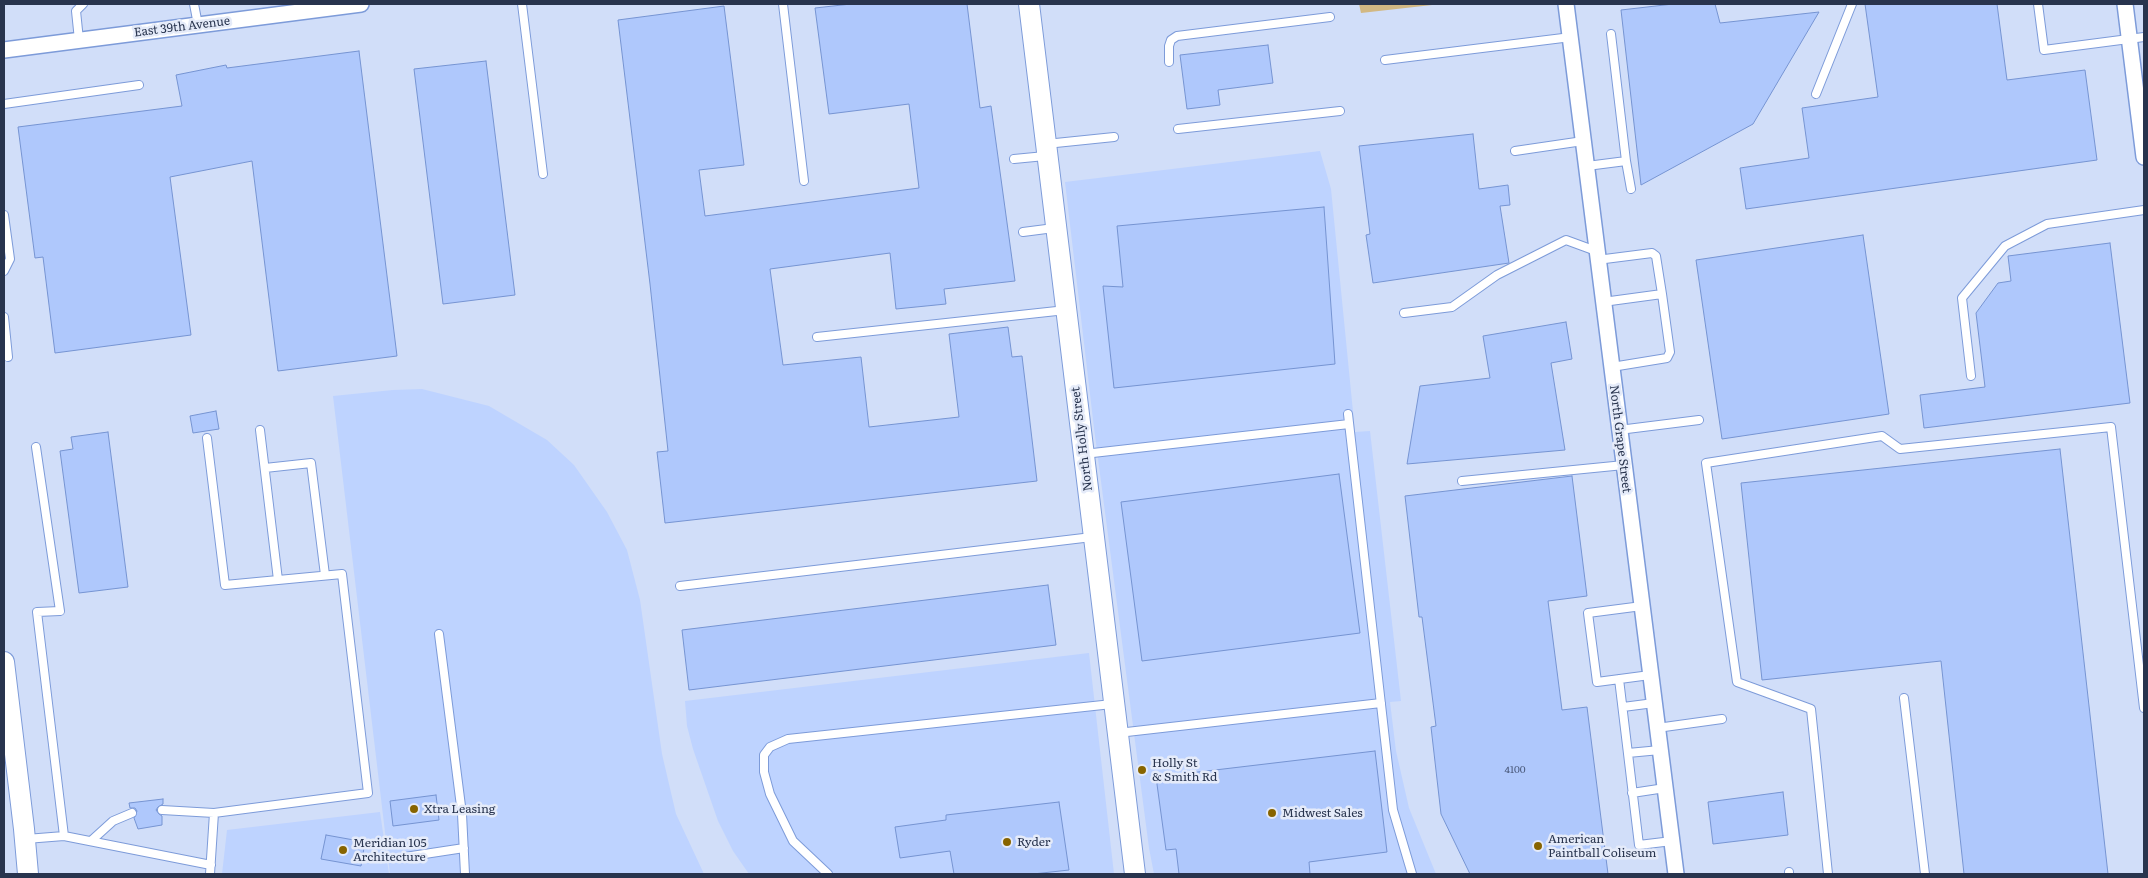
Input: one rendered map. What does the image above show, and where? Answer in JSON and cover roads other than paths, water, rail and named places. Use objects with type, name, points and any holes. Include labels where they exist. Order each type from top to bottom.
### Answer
[{"type":"street","name":"East 39th Avenue","points":[[4,50],[361,4]]},
{"type":"street","name":"North Holly Street","points":[[1029,4],[1135,874]]},
{"type":"street","name":"North Grape Street","points":[[1566,4],[1676,874]]},
{"type":"street","points":[[2125,4],[2137,38],[2144,157]]},
{"type":"street","points":[[4,662],[5,686],[28,874]]},
{"type":"lane","points":[[80,40],[76,11],[82,4]]},
{"type":"lane","points":[[194,4],[198,25]]},
{"type":"lane","points":[[522,4],[543,174]]},
{"type":"lane","points":[[784,4],[804,181]]},
{"type":"lane","points":[[1816,94],[1852,4]]},
{"type":"lane","points":[[2038,4],[2044,50],[2137,38]]},
{"type":"lane","points":[[1169,62],[1168,46],[1176,36],[1330,17]]},
{"type":"lane","points":[[1611,34],[1626,161],[1632,189]]},
{"type":"lane","points":[[1385,60],[1570,37]]},
{"type":"lane","points":[[4,104],[138,85]]},
{"type":"lane","points":[[1178,129],[1340,111]]},
{"type":"lane","points":[[1014,159],[1047,150],[1114,137]]},
{"type":"lane","points":[[1515,151],[1583,141]]},
{"type":"lane","points":[[1587,166],[1626,161]]},
{"type":"lane","points":[[1971,376],[1962,298],[2005,246],[2047,224],[2144,210]]},
{"type":"lane","points":[[4,215],[10,259],[4,272]]},
{"type":"lane","points":[[1023,232],[1056,228]]},
{"type":"lane","points":[[1404,313],[1452,307],[1497,275],[1566,240],[1597,255],[1652,253],[1656,256],[1670,352],[1667,358],[1618,366]]},
{"type":"lane","points":[[1603,302],[1662,294]]},
{"type":"lane","points":[[816,337],[1066,310]]},
{"type":"lane","points":[[4,318],[8,357]]},
{"type":"lane","points":[[1348,414],[1393,810],[1412,874]]},
{"type":"lane","points":[[1619,430],[1699,420]]},
{"type":"lane","points":[[1084,454],[1349,424]]},
{"type":"lane","points":[[1828,874],[1810,708],[1737,682],[1706,463],[1882,436],[1900,449],[2111,427],[2144,708]]},
{"type":"lane","points":[[260,430],[278,580]]},
{"type":"lane","points":[[162,810],[214,813],[368,792],[342,574],[226,585],[207,438]]},
{"type":"lane","points":[[36,447],[60,611],[37,612],[64,836]]},
{"type":"lane","points":[[265,468],[310,463],[325,575]]},
{"type":"lane","points":[[1462,481],[1624,465]]},
{"type":"lane","points":[[680,586],[1094,537]]},
{"type":"lane","points":[[1642,606],[1588,613],[1597,682],[1650,675]]},
{"type":"lane","points":[[439,634],[462,814],[465,874]]},
{"type":"lane","points":[[1619,679],[1639,845],[1672,841]]},
{"type":"lane","points":[[1904,698],[1925,874]]},
{"type":"lane","points":[[1118,733],[1381,703]]},
{"type":"lane","points":[[1623,707],[1654,703]]},
{"type":"lane","points":[[828,874],[793,841],[770,794],[764,772],[764,754],[770,747],[788,738],[1114,704]]},
{"type":"lane","points":[[1658,728],[1722,719]]},
{"type":"lane","points":[[1628,754],[1660,750]]},
{"type":"lane","points":[[1632,793],[1665,788]]},
{"type":"lane","points":[[91,841],[113,821],[132,813]]},
{"type":"lane","points":[[210,874],[214,813]]},
{"type":"lane","points":[[25,840],[64,836],[211,865]]},
{"type":"lane","points":[[405,857],[464,848]]},
{"type":"place","name":"Holly St & Smith Rd","points":[[1142,770]]},
{"type":"place","name":"Xtra Leasing","points":[[414,809]]},
{"type":"place","name":"Midwest Sales","points":[[1272,813]]},
{"type":"place","name":"Ryder","points":[[1007,842]]},
{"type":"place","name":"American Paintball Coliseum","points":[[1538,846]]},
{"type":"place","name":"Meridian 105 Architecture","points":[[343,850]]}]
